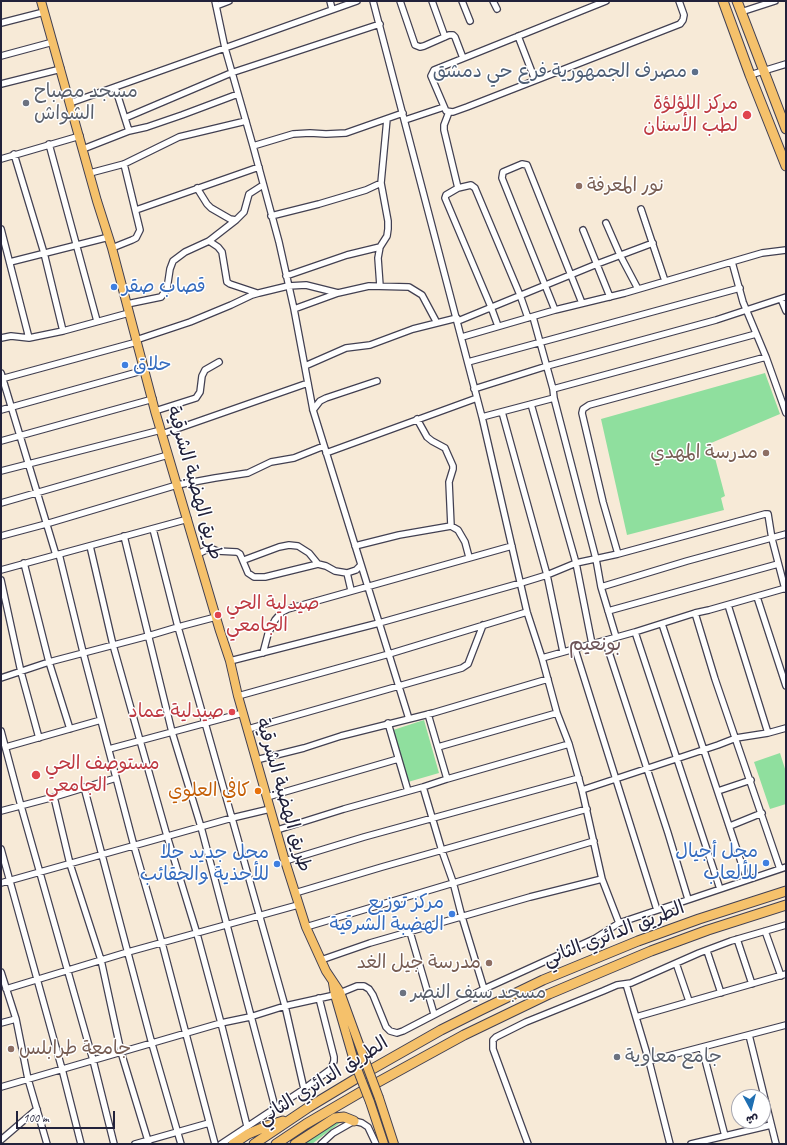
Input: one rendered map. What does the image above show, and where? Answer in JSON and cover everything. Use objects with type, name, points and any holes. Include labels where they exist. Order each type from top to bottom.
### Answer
[{"type":"highway","points":[[722,1],[786,166]]},
{"type":"highway","points":[[737,1],[786,129]]},
{"type":"highway","name":"الطريق الدائري الثاني","points":[[254,1144],[290,1119],[441,1030],[543,980],[638,941],[786,891]]},
{"type":"highway","name":"الطريق الدائري الثاني","points":[[276,1144],[306,1124],[464,1035],[549,994],[651,951],[708,930],[786,905]]},
{"type":"highway","points":[[294,1144],[336,1118],[344,1116],[354,1121]]},
{"type":"highway","points":[[233,1144],[248,1134],[290,1119]]},
{"type":"main road","name":"طريق الهضبة الشرقية","points":[[42,1],[109,237],[155,411],[230,661],[238,696],[298,905],[306,927],[337,994]]},
{"type":"main road","points":[[337,994],[364,1058],[394,1144]]},
{"type":"main road","points":[[337,994],[354,1061],[384,1144]]},
{"type":"street","points":[[229,1],[215,3],[231,72],[279,242],[294,309],[313,410],[409,719]]},
{"type":"street","points":[[330,1],[332,9]]},
{"type":"street","points":[[70,103],[357,1]]},
{"type":"street","points":[[373,1],[462,336],[527,612],[542,658],[557,713],[569,744],[579,778],[602,879],[619,923]]},
{"type":"street","points":[[400,1],[415,45],[420,47],[424,46],[453,35],[463,58]]},
{"type":"street","points":[[432,1],[445,37]]},
{"type":"street","points":[[462,1],[470,21]]},
{"type":"street","points":[[493,1],[497,9]]},
{"type":"street","points":[[449,112],[446,111],[444,107],[431,76],[434,70],[606,1]]},
{"type":"street","points":[[449,112],[680,24],[684,15],[679,1]]},
{"type":"street","points":[[741,12],[775,1]]},
{"type":"street","points":[[1,23],[44,12]]},
{"type":"street","points":[[125,118],[231,72],[380,24]]},
{"type":"street","points":[[518,36],[535,80]]},
{"type":"street","points":[[1,56],[53,42]]},
{"type":"street","points":[[750,76],[786,64]]},
{"type":"street","points":[[1,84],[61,69]]},
{"type":"street","points":[[115,87],[129,131]]},
{"type":"street","points":[[83,149],[129,131],[147,127],[238,94]]},
{"type":"street","points":[[405,120],[444,107]]},
{"type":"street","points":[[449,112],[444,125],[444,130],[458,188]]},
{"type":"street","points":[[253,146],[293,134],[346,133],[403,113]]},
{"type":"street","points":[[380,286],[378,258],[380,246],[387,236],[388,229],[388,221],[381,183],[387,119]]},
{"type":"street","points":[[90,173],[124,164],[180,137],[246,121]]},
{"type":"street","points":[[1,159],[48,144],[80,136]]},
{"type":"street","points":[[48,144],[97,322]]},
{"type":"street","points":[[14,154],[44,253],[63,331]]},
{"type":"street","points":[[112,248],[136,238],[140,230],[124,164]]},
{"type":"street","points":[[555,310],[502,178],[503,172],[522,164],[527,165],[582,303]]},
{"type":"street","points":[[136,210],[259,167]]},
{"type":"street","points":[[271,216],[320,204],[366,190],[381,183]]},
{"type":"street","points":[[127,304],[161,297],[167,289],[170,268],[174,261],[185,252],[209,241],[236,220],[244,212],[249,194],[263,185]]},
{"type":"street","points":[[498,326],[445,198],[446,195],[458,188],[471,185],[475,188],[540,342],[596,559],[601,587],[616,637]]},
{"type":"street","points":[[197,188],[211,208],[230,220],[236,220]]},
{"type":"street","points":[[641,209],[665,281]]},
{"type":"street","points":[[606,223],[620,255],[638,289]]},
{"type":"street","points":[[1,229],[29,338]]},
{"type":"street","points":[[582,230],[610,297]]},
{"type":"street","points":[[10,262],[109,237]]},
{"type":"street","points":[[209,241],[218,247],[222,252],[227,282],[259,293]]},
{"type":"street","points":[[305,366],[346,348],[370,345],[413,329],[457,319],[491,307],[545,286],[570,274],[652,243]]},
{"type":"street","points":[[286,276],[347,254],[380,246]]},
{"type":"street","points":[[462,336],[531,318],[555,310],[610,297],[762,253],[786,250]]},
{"type":"street","points":[[732,262],[747,310],[786,413]]},
{"type":"street","points":[[215,1144],[162,943],[134,846],[58,554],[46,524],[1,377],[137,341],[190,322],[259,293],[288,286],[306,285],[338,293]]},
{"type":"street","points":[[294,309],[338,293],[369,286],[409,287],[422,295],[437,323]]},
{"type":"street","points":[[468,362],[740,288]]},
{"type":"street","points":[[474,389],[546,366],[747,310],[784,298],[786,311]]},
{"type":"street","points":[[1,338],[11,336],[29,338],[63,331],[129,313]]},
{"type":"street","points":[[553,389],[756,334]]},
{"type":"street","points":[[618,554],[596,472],[582,413],[583,409],[589,405],[766,357]]},
{"type":"street","points":[[155,411],[196,398],[200,392],[202,376],[205,370],[219,362]]},
{"type":"street","points":[[1,410],[145,370]]},
{"type":"street","points":[[313,410],[320,401],[326,398],[377,381]]},
{"type":"street","points":[[1,471],[162,432],[308,383]]},
{"type":"street","points":[[326,453],[477,398]]},
{"type":"street","points":[[482,417],[554,398]]},
{"type":"street","points":[[1,441],[153,399]]},
{"type":"street","points":[[531,404],[576,563],[592,644]]},
{"type":"street","points":[[502,412],[547,576],[563,652]]},
{"type":"street","points":[[417,419],[427,437],[432,442],[445,448],[453,466],[449,482],[451,526]]},
{"type":"street","points":[[1,536],[177,486],[248,473],[271,462],[294,458],[324,446]]},
{"type":"street","points":[[1,503],[168,455]]},
{"type":"street","points":[[230,661],[379,623],[547,576],[576,563],[618,554],[768,514],[778,564],[786,588],[694,613],[635,632],[542,658]]},
{"type":"street","points":[[1,570],[188,519]]},
{"type":"street","points":[[355,546],[399,535],[451,526],[458,530],[465,542],[469,557]]},
{"type":"street","points":[[153,529],[178,627],[285,1006],[304,1089]]},
{"type":"street","points":[[601,587],[687,561],[786,534]]},
{"type":"street","points":[[124,536],[172,732],[200,827],[275,1107]]},
{"type":"street","points":[[244,560],[279,547],[289,545],[298,546],[309,552],[318,564]]},
{"type":"street","points":[[90,546],[113,645],[167,836],[197,934],[247,1126]]},
{"type":"street","points":[[263,653],[275,620],[282,612],[298,605],[512,546]]},
{"type":"street","points":[[198,554],[211,548],[217,551],[237,552],[244,560],[248,573],[254,577],[264,577],[318,564],[335,571],[347,573],[356,570],[361,565]]},
{"type":"street","points":[[24,563],[49,662],[70,729]]},
{"type":"street","points":[[608,611],[778,564]]},
{"type":"street","points":[[347,573],[351,590]]},
{"type":"street","points":[[1,580],[21,672],[38,738]]},
{"type":"street","points":[[757,597],[786,686]]},
{"type":"street","points":[[728,605],[747,671],[768,733]]},
{"type":"street","points":[[238,696],[389,654],[527,612]]},
{"type":"street","points":[[694,613],[780,869]]},
{"type":"street","points":[[1,678],[83,652],[216,617]]},
{"type":"street","points":[[662,624],[748,880]]},
{"type":"street","points":[[248,729],[465,667],[483,625]]},
{"type":"street","points":[[635,632],[720,889]]},
{"type":"street","points":[[605,640],[688,899]]},
{"type":"street","points":[[575,649],[657,910]]},
{"type":"street","points":[[256,760],[304,748],[388,723],[428,714],[548,679]]},
{"type":"street","points":[[109,749],[243,713]]},
{"type":"street","points":[[438,747],[557,713]]},
{"type":"street","points":[[428,714],[447,779]]},
{"type":"street","points":[[6,747],[101,720]]},
{"type":"street","points":[[388,723],[408,791]]},
{"type":"street","points":[[582,790],[705,750],[736,738],[768,733],[786,728]]},
{"type":"street","points":[[1,731],[21,806],[69,971],[114,1144]]},
{"type":"street","points":[[277,830],[344,809],[569,744]]},
{"type":"street","points":[[267,797],[398,759]]},
{"type":"street","points":[[1,811],[116,778]]},
{"type":"street","points":[[285,861],[432,818],[579,778]]},
{"type":"street","points":[[718,791],[751,780]]},
{"type":"street","points":[[84,787],[103,854],[152,1044],[181,1144]]},
{"type":"street","points":[[423,787],[484,988]]},
{"type":"street","points":[[54,797],[70,864],[101,960],[121,1052],[148,1142]]},
{"type":"street","points":[[1,883],[232,818],[270,809]]},
{"type":"street","points":[[295,893],[587,809]]},
{"type":"street","points":[[730,826],[762,813]]},
{"type":"street","points":[[306,927],[594,841]]},
{"type":"street","points":[[1,849],[62,1069],[81,1144]]},
{"type":"street","points":[[1,1087],[221,1023],[250,1017],[285,1006],[337,994],[357,986],[364,986],[369,989],[373,995],[386,1027],[390,1031],[397,1033],[484,988],[594,939],[619,923],[786,867]]},
{"type":"street","points":[[321,960],[370,943],[602,879]]},
{"type":"street","points":[[6,989],[128,952],[298,905]]},
{"type":"street","points":[[528,1144],[495,1056],[493,1040],[496,1037],[526,1022],[603,991],[631,983],[676,963],[737,939],[786,925]]},
{"type":"street","points":[[636,1017],[784,975],[765,931]]},
{"type":"street","points":[[410,932],[434,1014]]},
{"type":"street","points":[[737,939],[752,984]]},
{"type":"street","points":[[706,951],[721,993]]},
{"type":"street","points":[[676,963],[689,1001]]},
{"type":"street","points":[[1,972],[16,1019],[28,1079],[47,1144]]},
{"type":"street","points":[[626,984],[649,1061],[670,1144]]},
{"type":"street","points":[[221,1144],[304,1089],[331,1069],[334,1061],[319,998]]},
{"type":"street","points":[[1,1023],[16,1019]]},
{"type":"street","points":[[649,1061],[786,1025]]},
{"type":"street","points":[[748,1035],[762,1089]]},
{"type":"street","points":[[702,1048],[725,1136]]},
{"type":"street","points":[[1,1140],[37,1109]]},
{"type":"street","points":[[321,1144],[333,1133],[354,1121],[362,1123],[368,1127],[376,1144]]},
{"type":"street","points":[[135,1144],[148,1142],[209,1123]]},
{"type":"street","points":[[771,1125],[776,1144]]},
{"type":"street","points":[[691,1144],[754,1129]]},
{"type":"green space","points":[[765,373],[780,414],[711,443],[725,496],[721,498],[724,510],[627,535],[601,419]]},
{"type":"green space","points":[[424,720],[439,773],[408,782],[393,730]]},
{"type":"green space","points":[[780,753],[786,772],[786,804],[770,809],[754,762]]},
{"type":"green space","points":[[337,1122],[341,1122],[312,1144],[303,1144]]},
{"type":"place","name":"مصرف الجمهورية فرع حي دمشق","points":[[695,72]]},
{"type":"place","name":"مسجد مصباح الشواش","points":[[26,103]]},
{"type":"place","name":"مركز اللؤلؤة لطب الأسنان","points":[[747,115]]},
{"type":"place","name":"نور المعرفة","points":[[579,186]]},
{"type":"place","name":"قصاب صقر","points":[[114,287]]},
{"type":"place","name":"حلاق","points":[[125,365]]},
{"type":"place","name":"مدرسة المهدي","points":[[766,453]]},
{"type":"place","name":"صيدلية الحي الجامعي","points":[[218,615]]},
{"type":"place","name":"صيدلية عماد","points":[[232,712]]},
{"type":"place","name":"مستوصف الحي الجامعي","points":[[36,775]]},
{"type":"place","name":"كافي العلوي","points":[[258,791]]},
{"type":"place","name":"محل أجيال للألعاب","points":[[766,863]]},
{"type":"place","name":"محل جديد حلا للأحذية والحقائب","points":[[277,864]]},
{"type":"place","name":"مركز توزيع الهضبة الشرقية","points":[[452,914]]},
{"type":"place","name":"مدرسة جيل الغد","points":[[489,963]]},
{"type":"place","name":"مسجد سيف النصر","points":[[403,993]]},
{"type":"place","name":"جامعة طرابلس","points":[[11,1049]]},
{"type":"place","name":"جامع معاوية","points":[[617,1057]]},
{"type":"district","name":"بونعيم","points":[[595,645]]}]
